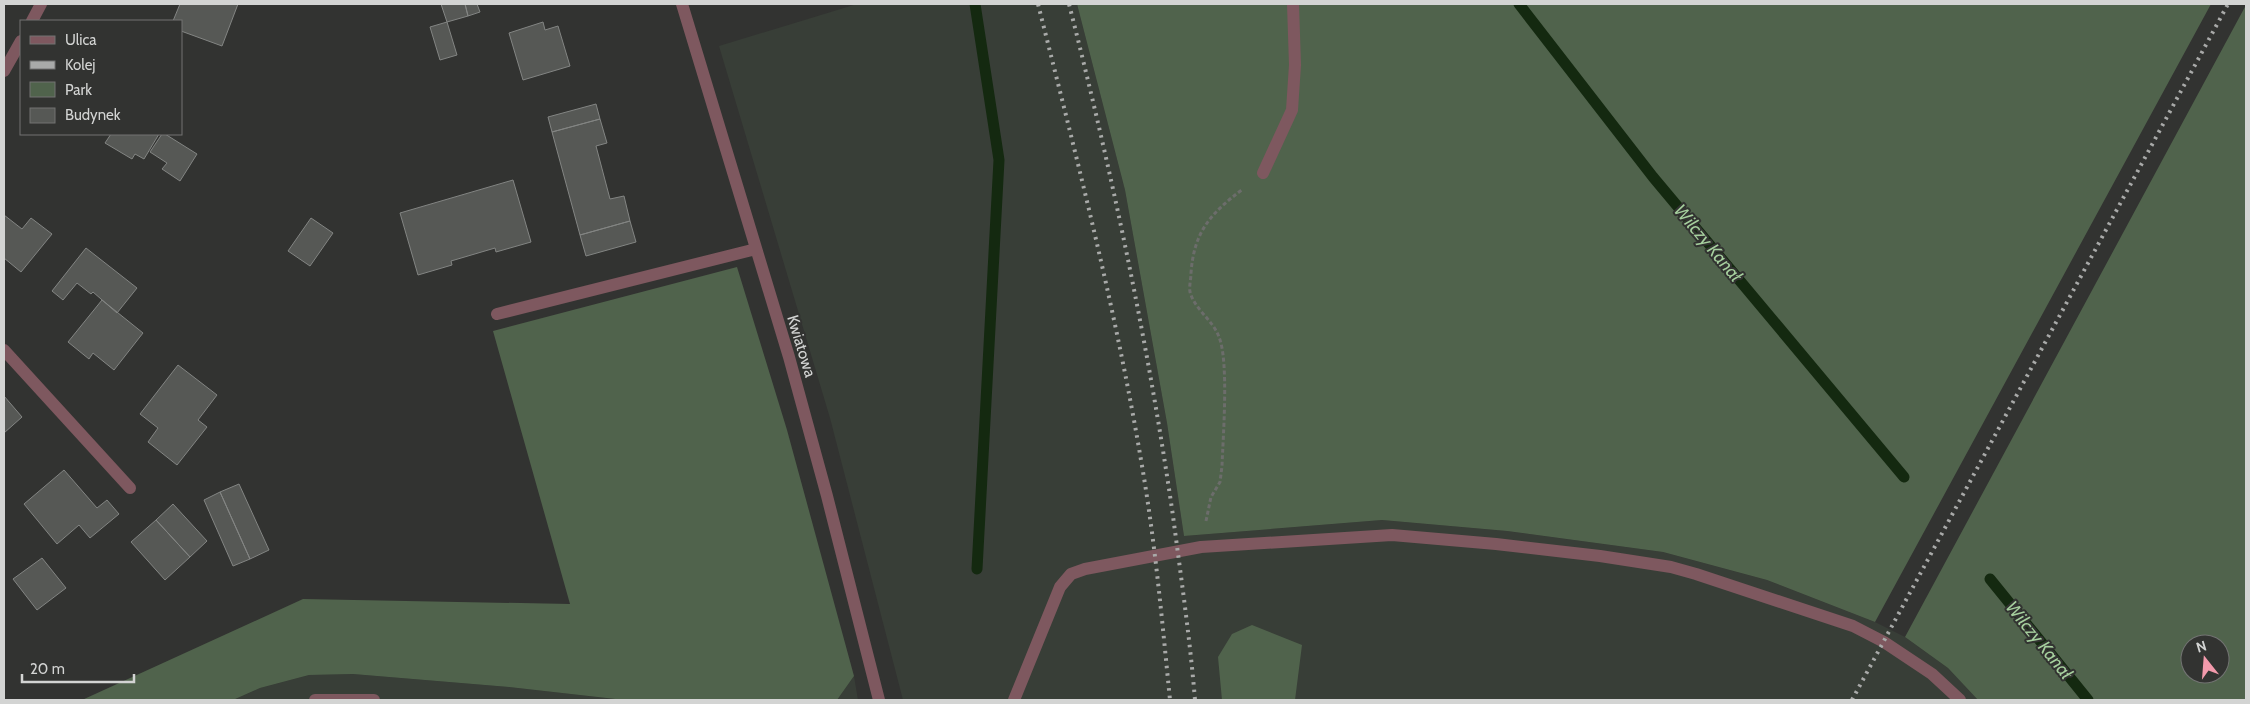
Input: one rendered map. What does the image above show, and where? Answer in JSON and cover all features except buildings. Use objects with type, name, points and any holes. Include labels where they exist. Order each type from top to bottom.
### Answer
[{"type":"street","points":[[33,20],[42,4]]},
{"type":"street","name":"Kwiatowa","points":[[682,4],[808,424],[879,700]]},
{"type":"street","points":[[1263,173],[1292,110],[1295,65],[1294,4]]},
{"type":"street","points":[[4,71],[20,43]]},
{"type":"street","points":[[497,314],[756,249]]},
{"type":"street","points":[[4,350],[130,488]]},
{"type":"street","points":[[1014,700],[1060,587],[1071,574],[1085,568],[1201,548],[1392,535],[1496,544],[1600,556],[1671,567],[1853,626],[1884,642],[1932,674],[1960,700]]},
{"type":"street","points":[[315,700],[374,700]]},
{"type":"path","points":[[1201,548],[1211,496],[1220,482],[1224,365],[1219,336],[1197,307],[1190,291],[1192,264],[1202,228],[1221,205],[1263,173]]},
{"type":"shaded area","points":[[857,4],[1077,4],[1125,190],[1167,423],[1184,536],[1382,520],[1507,531],[1663,552],[1767,580],[1875,622],[1905,637],[1948,668],[1978,700],[903,700],[830,418],[719,46]]},
{"type":"shaded area","points":[[353,674],[509,687],[624,700],[233,700],[260,688],[309,675]]},
{"type":"shaded area","points":[[854,676],[858,700],[837,700]]},
{"type":"green space","points":[[1077,4],[2211,4],[1875,622],[1767,580],[1663,552],[1507,531],[1382,520],[1184,536],[1167,423],[1125,190]]},
{"type":"green space","points":[[2246,5],[2246,700],[1978,700],[1948,668],[1905,637]]},
{"type":"green space","points":[[737,267],[787,430],[854,676],[837,700],[624,700],[509,687],[353,674],[309,675],[260,688],[233,700],[82,700],[303,599],[570,604],[493,331]]},
{"type":"green space","points":[[1252,625],[1302,645],[1295,700],[1222,700],[1218,657],[1232,634]]},
{"type":"waterway","points":[[975,4],[999,160],[977,569]]},
{"type":"waterway","name":"Wilczy Kanał","points":[[1519,4],[1653,177],[1904,477]]},
{"type":"waterway","name":"Wilczy Kanał","points":[[1990,579],[2088,700]]},
{"type":"railway","points":[[1038,4],[1094,231],[1131,402],[1158,580],[1170,700]]},
{"type":"railway","points":[[1069,4],[1128,258],[1152,387],[1173,516],[1195,700]]},
{"type":"railway","points":[[1852,700],[2228,4]]}]
